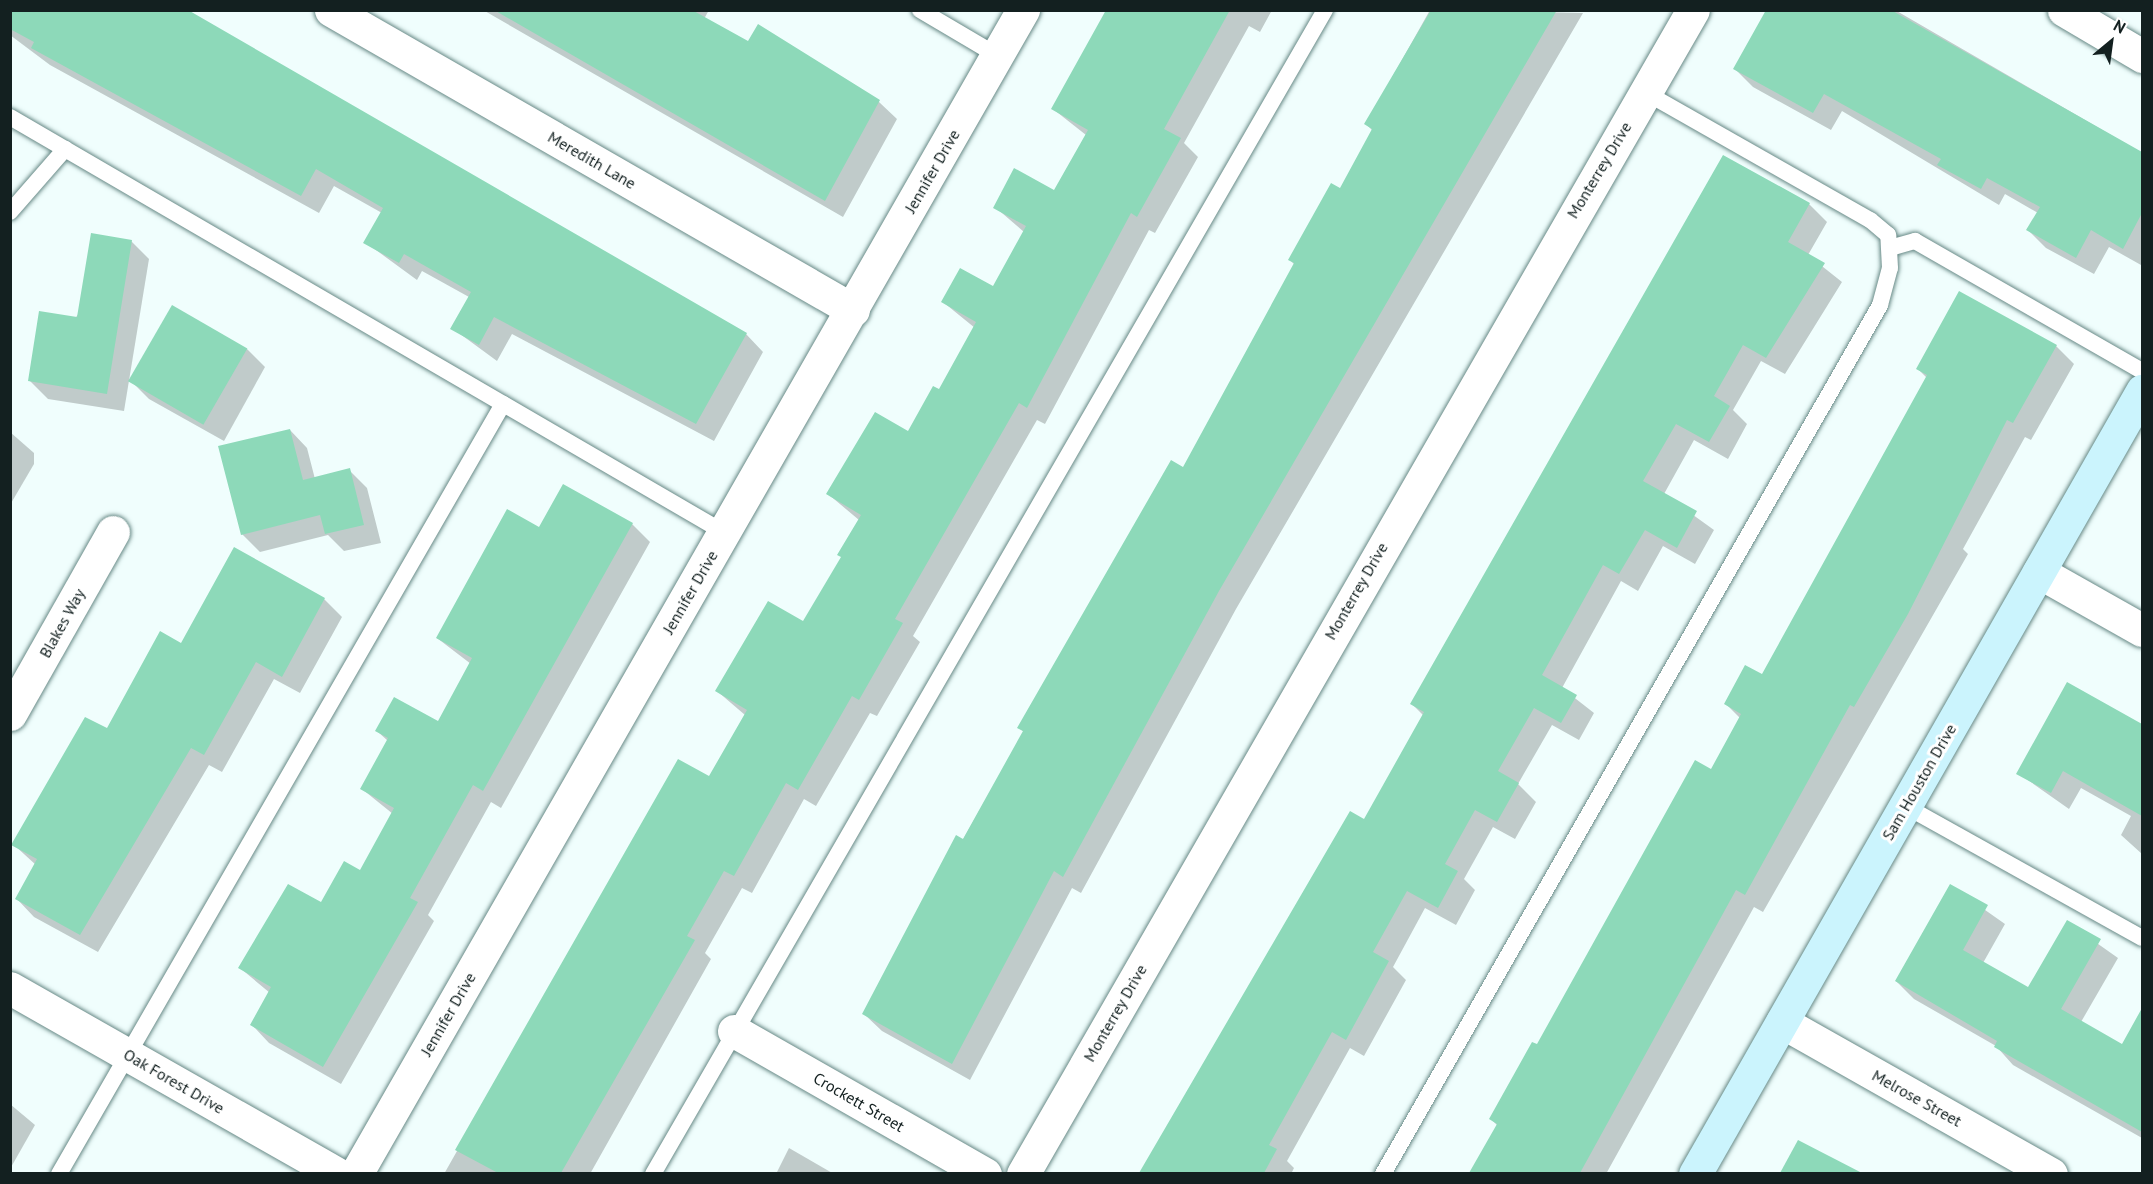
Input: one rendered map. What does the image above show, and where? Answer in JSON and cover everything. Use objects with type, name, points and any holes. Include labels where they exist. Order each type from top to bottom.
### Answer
[{"type":"street","name":"Meredith Lane","points":[[331,10],[853,310]]},
{"type":"street","name":"Jennifer Drive","points":[[356,1173],[1023,10]]},
{"type":"street","name":"Monterrey Drive","points":[[1023,1173],[1693,10]]},
{"type":"street","points":[[2064,10],[2142,56]]},
{"type":"street","name":"Sam Houston Drive","points":[[1695,1173],[2142,391]]},
{"type":"street","name":"Blakes Way","points":[[10,714],[113,532]]},
{"type":"street","points":[[2039,572],[2142,630]]},
{"type":"street","name":"Oak Forest Drive","points":[[10,988],[337,1173]]},
{"type":"street","name":"Melrose Street","points":[[1782,1022],[2051,1173]]},
{"type":"street","name":"Crockett Street","points":[[734,1031],[985,1173]]},
{"type":"lane","points":[[920,10],[998,56]]},
{"type":"lane","points":[[653,1173],[1324,10]]},
{"type":"lane","points":[[1383,1173],[1880,305],[1890,248],[1888,235],[1870,220],[1645,92]]},
{"type":"lane","points":[[10,117],[725,533]]},
{"type":"lane","points":[[10,212],[65,149]]},
{"type":"lane","points":[[1890,248],[1915,241],[2142,371]]},
{"type":"lane","points":[[59,1173],[503,404]]},
{"type":"lane","points":[[1905,806],[2142,938]]},
{"type":"building","points":[[10,10],[188,10],[747,333],[696,424],[494,317],[479,345],[450,329],[471,292],[404,254],[399,263],[363,243],[383,208],[316,169],[301,196],[31,48],[34,42],[10,29]]},
{"type":"building","points":[[494,10],[692,10],[748,41],[758,24],[880,100],[825,201]]},
{"type":"building","points":[[1106,10],[1230,10],[1164,129],[1181,138],[1137,217],[1131,213],[1027,408],[1019,403],[895,619],[903,623],[859,700],[852,696],[798,790],[786,783],[734,876],[724,871],[687,936],[695,940],[561,1173],[498,1173],[455,1150],[678,759],[709,776],[747,710],[715,691],[768,601],[803,621],[841,557],[837,555],[861,515],[826,494],[875,412],[908,431],[933,386],[939,389],[976,322],[941,302],[960,268],[993,286],[1026,226],[993,208],[1014,168],[1054,190],[1088,130],[1051,109]]},
{"type":"building","points":[[1431,10],[1557,10],[1219,591],[1063,877],[1054,871],[952,1064],[862,1014],[956,835],[963,839],[1023,731],[1017,728],[1171,460],[1183,467],[1294,263],[1288,260],[1331,183],[1340,188],[1372,129],[1364,124]]},
{"type":"building","points":[[1766,10],[1891,10],[2142,152],[2142,213],[2123,249],[2091,230],[2076,258],[2026,230],[2040,207],[1987,178],[1981,189],[1937,165],[1941,159],[1824,94],[1813,113],[1733,69]]},
{"type":"building","points":[[1723,155],[1810,203],[1788,242],[1825,263],[1766,358],[1743,345],[1714,396],[1730,406],[1709,442],[1676,424],[1643,481],[1697,511],[1677,548],[1645,530],[1619,574],[1603,565],[1542,675],[1577,695],[1561,723],[1534,708],[1498,771],[1519,783],[1497,822],[1475,810],[1445,864],[1458,871],[1438,908],[1407,891],[1373,952],[1389,961],[1346,1040],[1332,1032],[1269,1145],[1277,1149],[1264,1173],[1139,1173],[1350,811],[1364,819],[1424,712],[1410,704]]},
{"type":"building","points":[[91,233],[132,240],[107,394],[28,381],[39,311],[77,317]]},
{"type":"building","points":[[1959,291],[2057,345],[2013,423],[2007,420],[1908,614],[1854,707],[1850,705],[1745,895],[1736,890],[1580,1173],[1469,1173],[1497,1124],[1489,1119],[1532,1042],[1537,1044],[1695,760],[1711,769],[1741,714],[1724,704],[1745,665],[1762,674],[1927,375],[1916,369]]},
{"type":"building","points":[[172,305],[247,348],[203,425],[128,381]]},
{"type":"building","points":[[290,429],[303,480],[350,468],[364,525],[325,534],[320,515],[241,535],[218,446]]},
{"type":"building","points":[[563,484],[633,523],[483,791],[473,785],[410,898],[418,902],[323,1067],[250,1025],[271,987],[238,968],[288,884],[321,902],[344,861],[360,870],[394,808],[360,789],[388,738],[375,731],[394,697],[438,721],[472,658],[436,638],[507,509],[539,527]]},
{"type":"building","points":[[234,547],[325,598],[282,677],[256,662],[204,755],[191,748],[80,935],[15,899],[37,859],[11,845],[85,717],[107,728],[160,631],[181,643]]},
{"type":"building","points":[[2067,682],[2142,724],[2142,816],[2063,771],[2051,793],[2016,774]]},
{"type":"building","points":[[1950,884],[1988,905],[1963,950],[2028,987],[2067,920],[2101,939],[2061,1009],[2122,1044],[2142,1008],[2142,1132],[1994,1047],[1997,1041],[1895,981]]},
{"type":"building","points":[[1798,1140],[1862,1173],[1780,1173]]}]
